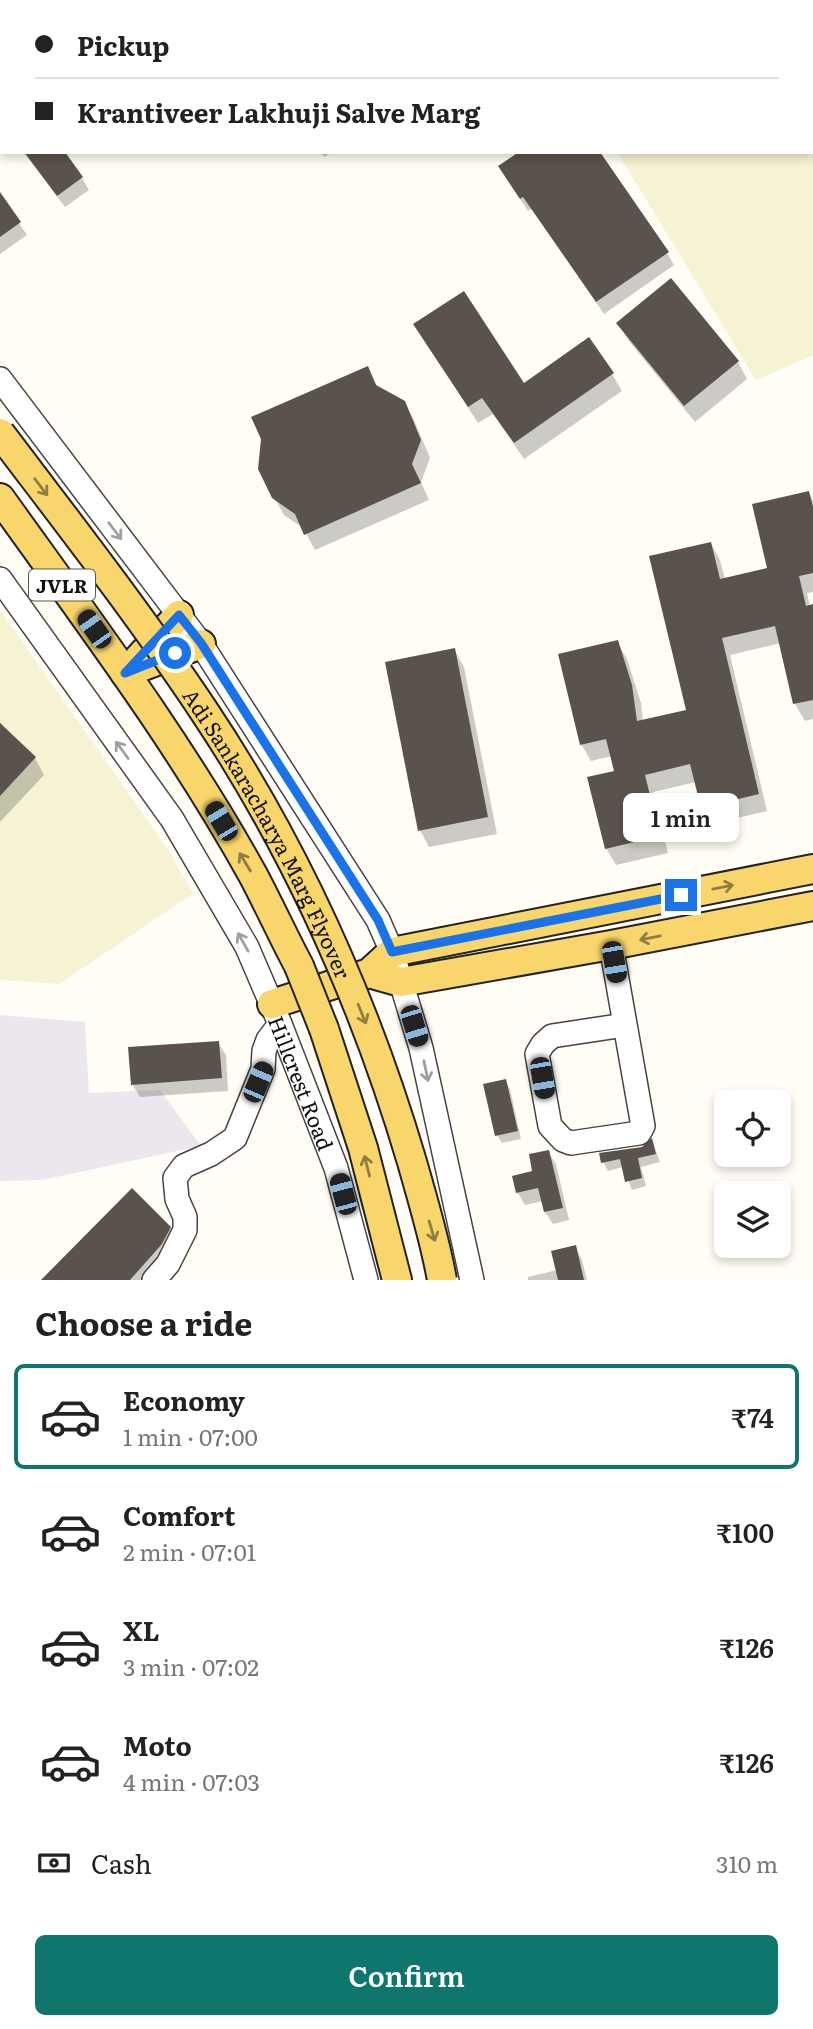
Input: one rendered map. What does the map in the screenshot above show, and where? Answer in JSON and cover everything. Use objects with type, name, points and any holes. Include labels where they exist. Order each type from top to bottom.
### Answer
[{"type":"main road","name":"Adi Sankaracharya Marg Flyover","points":[[0,433],[204,711],[251,787],[293,865],[334,946],[373,1040],[433,1235],[442,1280]]},
{"type":"main road","name":"JVLR","points":[[0,498],[125,673],[216,813],[253,876],[299,966],[324,1029],[363,1148],[397,1280]]},
{"type":"main road","points":[[125,673],[179,615]]},
{"type":"main road","points":[[125,673],[201,643]]},
{"type":"main road","points":[[276,1014],[369,973],[392,952],[813,869]]},
{"type":"main road","points":[[369,973],[401,982],[812,910]]},
{"type":"street","points":[[0,379],[201,643],[378,920],[392,952],[421,1048],[472,1280]]},
{"type":"street","name":"Hillcrest Road","points":[[0,579],[172,818],[247,947],[336,1168],[366,1280]]},
{"type":"street","points":[[611,945],[625,1025],[642,1128],[639,1133],[571,1143],[563,1140],[550,1126],[537,1054],[552,1036],[625,1025]]},
{"type":"street","name":"Hillcrest Road","points":[[154,1280],[168,1264],[185,1230],[175,1178],[184,1166],[211,1154],[235,1138],[264,1069],[264,1051],[276,1014]]},
{"type":"shaded area","points":[[618,154],[813,154],[813,355],[756,380]]},
{"type":"shaded area","points":[[0,610],[169,851],[193,894],[59,984],[0,980]]},
{"type":"shaded area","points":[[0,1015],[85,1022],[89,1093],[160,1090],[201,1146],[42,1180],[0,1181]]},
{"type":"building","points":[[26,154],[66,154],[83,177],[57,196]]},
{"type":"building","points":[[516,154],[601,154],[669,252],[596,302],[523,197],[520,199],[498,166]]},
{"type":"building","points":[[0,192],[21,222],[0,237]]},
{"type":"building","points":[[671,278],[739,361],[684,406],[616,323]]},
{"type":"building","points":[[464,291],[524,383],[589,337],[614,373],[514,443],[482,398],[468,407],[413,324]]},
{"type":"building","points":[[368,366],[376,385],[405,401],[421,440],[412,464],[421,483],[304,535],[295,514],[272,498],[258,469],[261,439],[251,417]]},
{"type":"building","points":[[809,491],[813,507],[813,573],[799,576],[806,606],[813,604],[813,700],[793,704],[775,626],[722,638],[759,794],[701,808],[690,764],[645,775],[660,836],[605,849],[587,777],[614,771],[606,739],[580,745],[558,654],[618,640],[632,685],[637,721],[686,710],[649,556],[711,542],[720,579],[767,568],[752,504]]},
{"type":"building","points":[[455,648],[488,817],[418,831],[385,662]]},
{"type":"building","points":[[0,723],[36,757],[0,796]]},
{"type":"building","points":[[219,1041],[222,1078],[131,1085],[128,1047]]},
{"type":"building","points":[[506,1079],[518,1131],[495,1136],[483,1084]]},
{"type":"building","points":[[652,1138],[656,1154],[638,1158],[642,1178],[625,1182],[620,1159],[601,1163],[599,1153],[642,1147]]},
{"type":"building","points":[[549,1150],[563,1208],[544,1212],[538,1188],[516,1193],[512,1176],[532,1171],[529,1154]]},
{"type":"building","points":[[132,1188],[171,1227],[162,1244],[130,1280],[41,1280]]},
{"type":"building","points":[[576,1245],[584,1280],[558,1280],[551,1251]]},
{"type":"route","points":[[175,653],[125,673],[179,615],[201,643],[378,920],[392,952],[681,895]]}]
